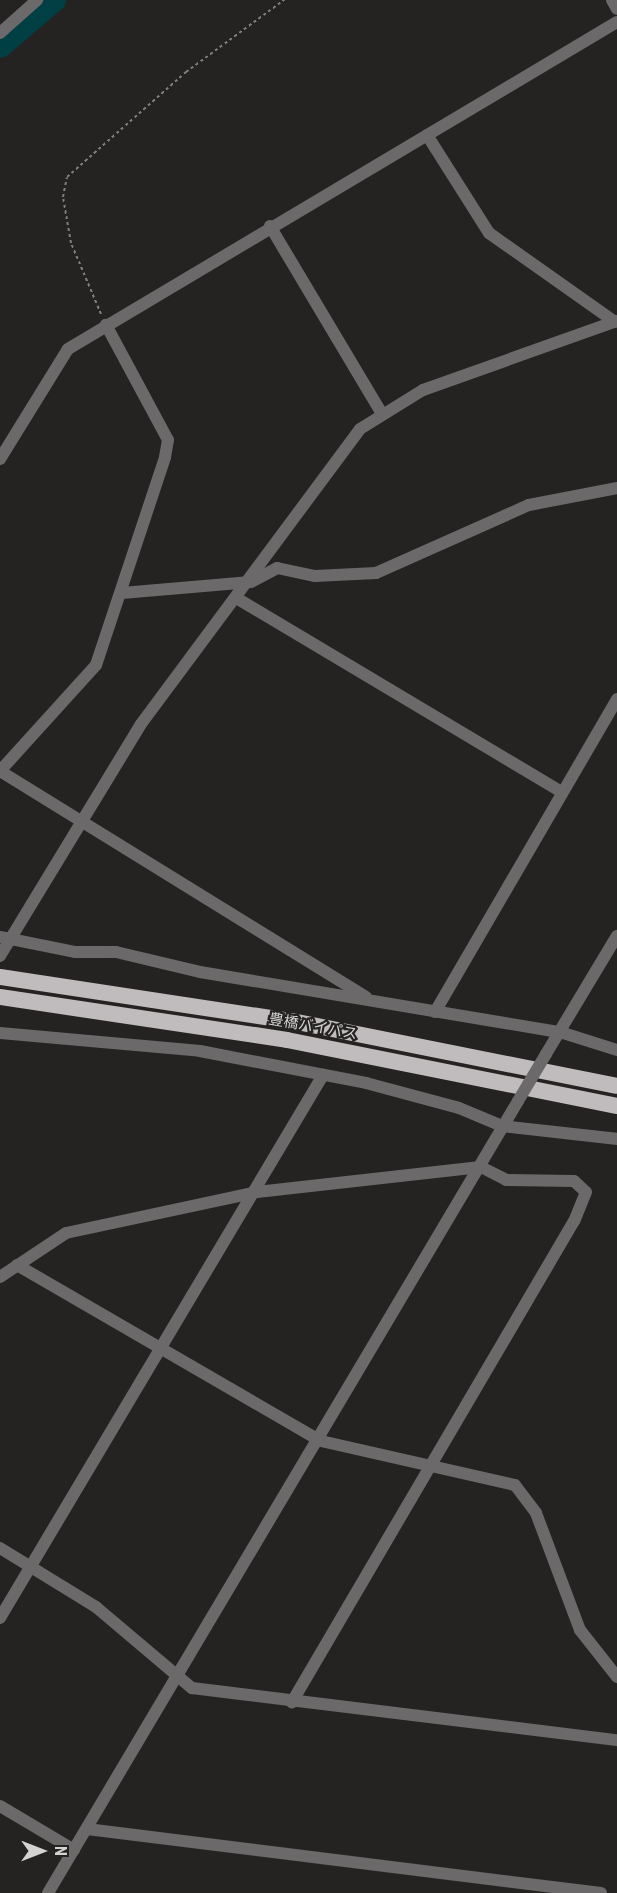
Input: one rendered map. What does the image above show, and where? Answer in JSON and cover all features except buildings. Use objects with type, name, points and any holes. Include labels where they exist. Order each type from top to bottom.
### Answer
[{"type":"highway","name":"豊橋バイパス","points":[[0,977],[292,1021],[617,1086]]},
{"type":"highway","name":"豊橋バイパス","points":[[0,997],[287,1040],[617,1106]]},
{"type":"street","points":[[0,33],[37,0]]},
{"type":"street","points":[[612,0],[617,9]]},
{"type":"street","points":[[0,459],[68,349],[270,226],[617,21]]},
{"type":"street","points":[[426,135],[489,232],[616,321]]},
{"type":"street","points":[[270,226],[381,412]]},
{"type":"street","points":[[0,956],[6,937],[141,724],[251,582],[311,493],[381,412],[423,390],[616,321]]},
{"type":"street","points":[[106,325],[168,440],[122,593],[96,665],[0,771],[81,819],[366,998]]},
{"type":"street","points":[[122,593],[251,582],[277,568],[315,576],[376,573],[529,505],[617,489]]},
{"type":"street","points":[[238,599],[561,792]]},
{"type":"street","points":[[435,1012],[617,699]]},
{"type":"street","points":[[48,1893],[321,1441],[481,1167],[502,1126],[617,936]]},
{"type":"street","points":[[6,937],[560,1032],[617,1050]]},
{"type":"street","points":[[0,1033],[200,1051],[323,1075],[459,1108],[502,1126],[617,1139]]},
{"type":"street","points":[[0,1618],[160,1350],[258,1192],[323,1075]]},
{"type":"street","points":[[0,1277],[66,1233],[94,1224],[258,1192],[481,1167],[506,1180],[574,1181],[586,1192],[584,1201],[427,1463],[292,1702]]},
{"type":"street","points":[[17,1265],[160,1350],[321,1441],[427,1463],[515,1485],[536,1513],[580,1630],[617,1677]]},
{"type":"street","points":[[0,1548],[96,1607],[176,1680],[192,1688],[617,1740]]},
{"type":"street","points":[[0,1806],[74,1850]]},
{"type":"street","points":[[87,1829],[601,1893]]},
{"type":"path","points":[[106,325],[71,243],[63,197],[67,177],[186,72],[284,0]]},
{"type":"waterway","points":[[0,46],[54,0]]}]
